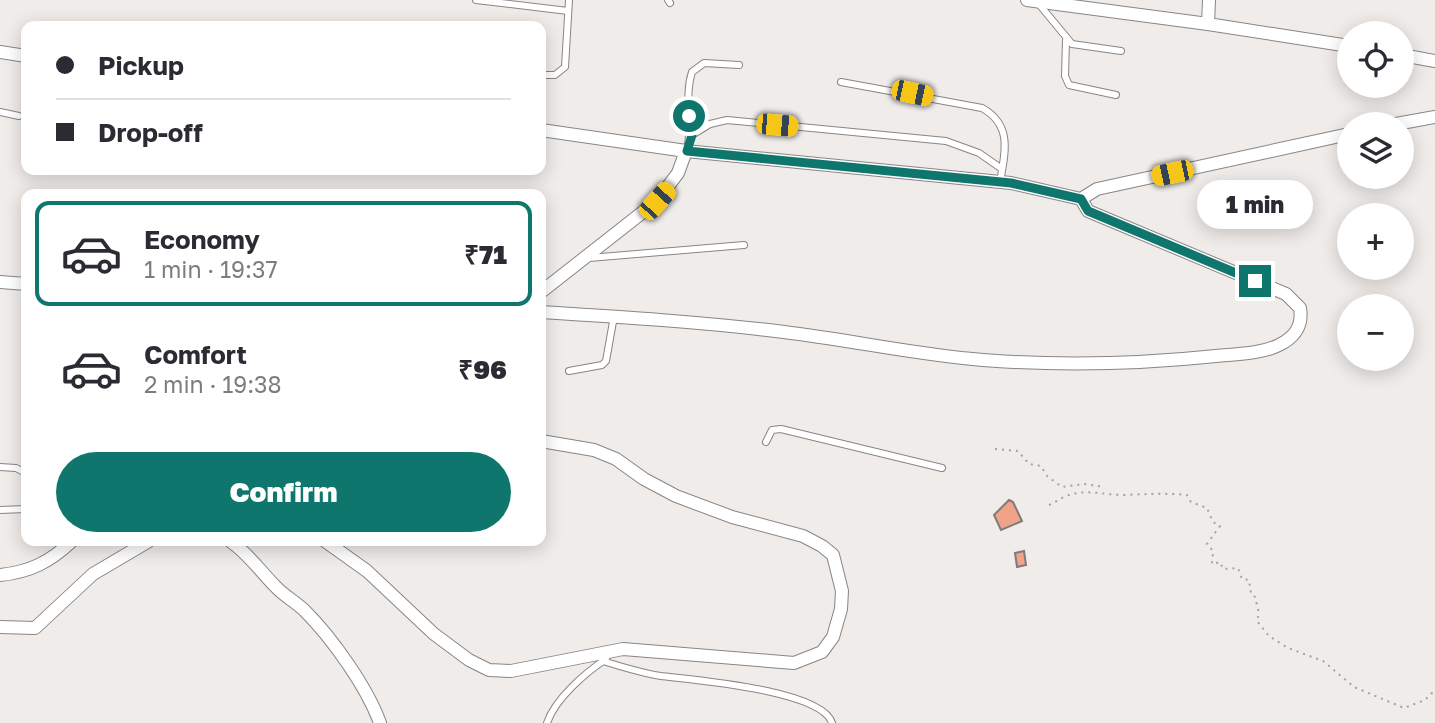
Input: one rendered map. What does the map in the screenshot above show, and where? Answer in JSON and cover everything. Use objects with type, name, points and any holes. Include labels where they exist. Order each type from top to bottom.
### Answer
[{"type":"street","points":[[1208,24],[1209,0]]},
{"type":"street","points":[[1032,1],[1337,44]]},
{"type":"street","points":[[0,52],[21,55]]},
{"type":"street","points":[[1414,57],[1435,61]]},
{"type":"street","points":[[1414,121],[1435,117]]},
{"type":"street","points":[[546,131],[687,151],[1000,183],[1081,199],[1097,189],[1337,137]]},
{"type":"street","points":[[546,288],[579,259],[657,201],[678,173],[687,151]]},
{"type":"street","points":[[546,312],[785,332],[980,360],[1040,364],[1174,360],[1242,353],[1277,347],[1291,339],[1299,328],[1300,308],[1286,295],[1088,211],[1081,199]]},
{"type":"street","points":[[0,282],[21,284]]},
{"type":"street","points":[[332,546],[380,581],[434,634],[469,660],[489,670],[511,671],[623,649],[794,663],[808,660],[821,652],[833,637],[841,609],[838,568],[833,555],[803,536],[732,517],[676,496],[644,480],[616,458],[594,450],[546,442]]},
{"type":"street","points":[[0,575],[33,569],[48,562],[66,546]]},
{"type":"street","points":[[0,628],[35,628],[93,574],[141,546]]},
{"type":"street","points":[[236,546],[256,562],[275,586],[305,611],[324,633],[374,708],[380,723]]},
{"type":"lane","points":[[476,0],[568,11]]},
{"type":"lane","points":[[546,75],[555,75],[565,67],[569,0]]},
{"type":"lane","points":[[1032,1],[1066,40],[1082,47],[1121,51]]},
{"type":"lane","points":[[1066,40],[1065,76],[1069,85],[1116,95]]},
{"type":"lane","points":[[687,151],[692,135],[687,97],[692,72],[704,63],[739,65]]},
{"type":"lane","points":[[841,82],[982,108],[991,113],[1004,130],[1006,142],[1000,183]]},
{"type":"lane","points":[[0,112],[19,116]]},
{"type":"lane","points":[[692,135],[710,124],[727,120],[936,139],[968,148],[1002,169]]},
{"type":"lane","points":[[579,259],[744,245]]},
{"type":"lane","points":[[569,371],[602,365],[606,361],[614,316]]},
{"type":"lane","points":[[766,442],[772,430],[781,429],[942,468]]},
{"type":"lane","points":[[0,467],[21,470]]},
{"type":"lane","points":[[0,510],[21,509]]},
{"type":"lane","points":[[547,723],[558,705],[603,661],[623,649]]},
{"type":"lane","points":[[603,661],[658,675],[797,698],[825,710],[832,723]]},
{"type":"path","points":[[995,449],[1018,451],[1029,464],[1041,466],[1047,476],[1062,487],[1084,484],[1099,486],[1096,491]]},
{"type":"path","points":[[1049,505],[1069,495],[1096,491],[1121,495],[1154,492],[1163,496],[1179,492],[1187,495],[1191,502],[1207,509],[1213,522],[1220,526],[1207,544],[1213,551],[1212,564],[1220,562],[1223,569],[1238,568],[1241,579],[1250,580],[1251,594],[1255,597],[1259,613],[1257,621],[1269,635],[1289,649],[1323,661],[1354,687],[1404,708],[1425,700],[1435,690]]},
{"type":"building","points":[[1009,500],[1013,502],[1022,521],[1001,530],[994,515]]},
{"type":"building","points":[[1024,551],[1026,565],[1017,567],[1015,553]]},
{"type":"route","points":[[689,116],[692,135],[687,151],[1011,183],[1050,191],[1081,199],[1083,207],[1088,211],[1255,281]]}]
